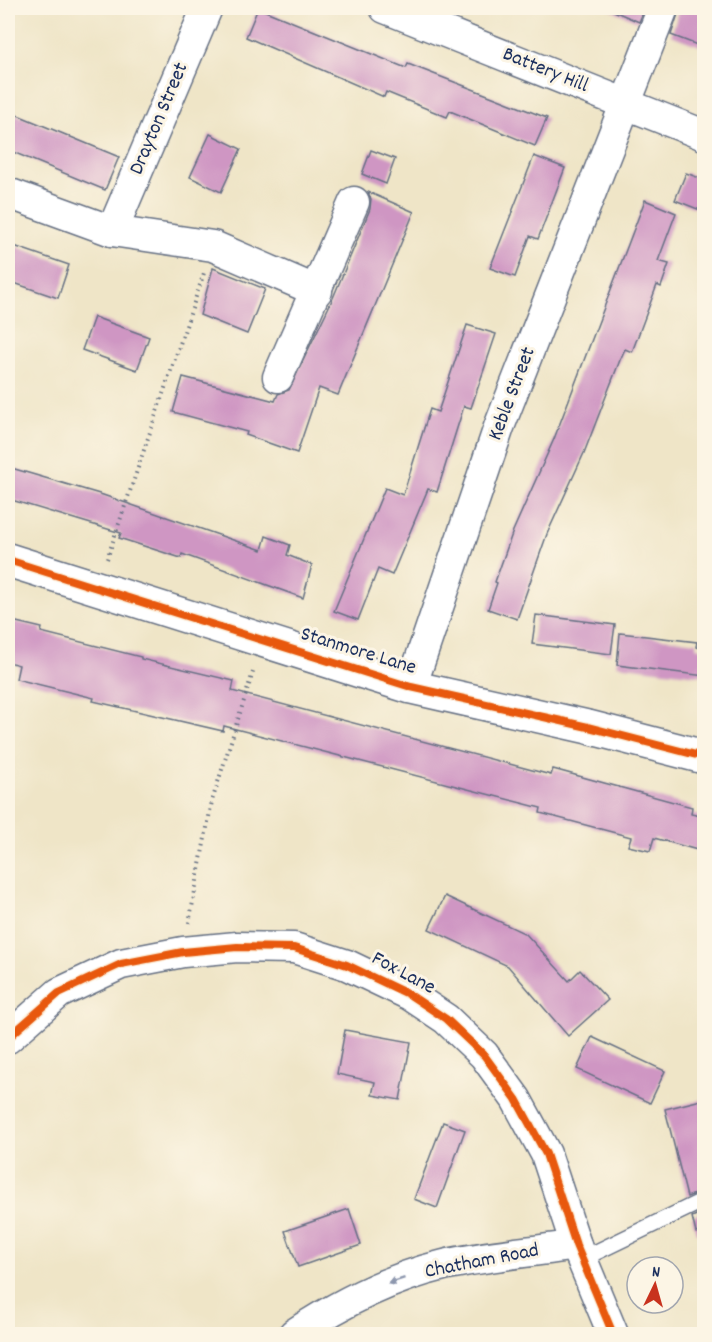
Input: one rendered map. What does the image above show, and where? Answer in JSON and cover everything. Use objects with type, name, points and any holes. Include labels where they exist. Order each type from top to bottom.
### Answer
[{"type":"street","name":"Drayton Street","points":[[112,231],[207,8]]},
{"type":"street","name":"Battery Hill","points":[[385,8],[705,135]]},
{"type":"street","name":"Keble Street","points":[[411,687],[499,427],[663,8]]},
{"type":"street","points":[[8,193],[112,231],[213,246],[317,291]]},
{"type":"street","points":[[278,377],[354,202]]},
{"type":"street","name":"Stanmore Lane","points":[[8,560],[263,643],[411,687],[588,727],[705,757]]},
{"type":"street","name":"Fox Lane","points":[[8,1038],[59,993],[121,964],[183,952],[237,947],[294,948],[368,975],[410,995],[446,1019],[484,1054],[516,1099],[546,1154],[579,1252],[614,1335]]},
{"type":"street","name":"Chatham Road","points":[[294,1335],[329,1311],[378,1288],[444,1265],[579,1252]]},
{"type":"lane","points":[[579,1252],[705,1200]]},
{"type":"path","points":[[97,588],[213,246]]},
{"type":"path","points":[[183,952],[212,801],[263,643]]},
{"type":"building","points":[[258,8],[406,68],[408,64],[547,118],[535,146],[450,111],[447,117],[386,92],[384,97],[246,37]]},
{"type":"building","points":[[607,8],[645,8],[639,22]]},
{"type":"building","points":[[680,8],[705,8],[705,48],[671,35]]},
{"type":"building","points":[[8,111],[119,157],[105,190],[8,150]]},
{"type":"building","points":[[210,134],[241,149],[221,192],[190,177]]},
{"type":"building","points":[[371,150],[395,159],[386,184],[362,174]]},
{"type":"building","points":[[534,156],[565,168],[538,239],[530,236],[515,277],[490,268]]},
{"type":"building","points":[[686,173],[705,180],[705,212],[675,200]]},
{"type":"building","points":[[368,192],[414,212],[338,395],[319,388],[297,453],[246,435],[247,432],[173,412],[183,377],[275,401],[278,394],[289,390],[333,298],[370,209],[371,199]]},
{"type":"building","points":[[645,200],[676,213],[658,261],[669,264],[661,287],[657,285],[632,352],[625,349],[620,360],[584,453],[547,534],[517,619],[488,609],[497,583],[495,582],[513,531],[554,439]]},
{"type":"building","points":[[14,246],[69,265],[58,298],[8,281],[8,263]]},
{"type":"building","points":[[213,268],[265,289],[247,334],[200,315]]},
{"type":"building","points":[[94,317],[149,337],[137,370],[82,350]]},
{"type":"building","points":[[467,325],[496,334],[471,408],[464,406],[437,492],[428,489],[392,575],[378,569],[358,620],[334,611],[385,488],[403,495],[430,409],[438,412]]},
{"type":"building","points":[[8,467],[103,495],[262,550],[266,536],[290,545],[287,555],[312,565],[303,598],[182,554],[181,558],[119,538],[121,533],[8,499]]},
{"type":"building","points":[[536,615],[615,625],[611,654],[532,644]]},
{"type":"building","points":[[8,620],[42,628],[41,632],[141,657],[141,659],[234,681],[232,691],[551,775],[553,769],[692,807],[691,814],[705,817],[705,837],[701,851],[654,838],[650,851],[628,846],[631,837],[540,813],[541,808],[224,726],[223,731],[93,701],[94,698],[16,679],[19,665],[8,662]]},
{"type":"building","points":[[620,633],[697,642],[696,647],[705,649],[705,676],[617,665]]},
{"type":"building","points":[[445,896],[526,934],[569,981],[580,970],[608,1000],[568,1036],[508,966],[429,929]]},
{"type":"building","points":[[345,1030],[411,1042],[400,1100],[372,1095],[375,1082],[337,1074]]},
{"type":"building","points":[[592,1037],[665,1071],[650,1103],[577,1069]]},
{"type":"building","points":[[705,1099],[705,1190],[687,1197],[665,1109]]},
{"type":"building","points":[[443,1122],[465,1130],[437,1208],[414,1199]]},
{"type":"building","points":[[349,1209],[361,1245],[298,1267],[285,1231]]},
{"type":"building","points":[[705,1211],[705,1232],[696,1233],[692,1217]]},
{"type":"cycle path","points":[[8,560],[411,687],[588,727],[704,757]]},
{"type":"cycle path","points":[[8,1038],[59,993],[121,964],[183,952],[237,947],[294,948],[347,965],[410,995],[446,1019],[484,1055],[516,1099],[546,1154],[576,1245],[613,1334]]}]
